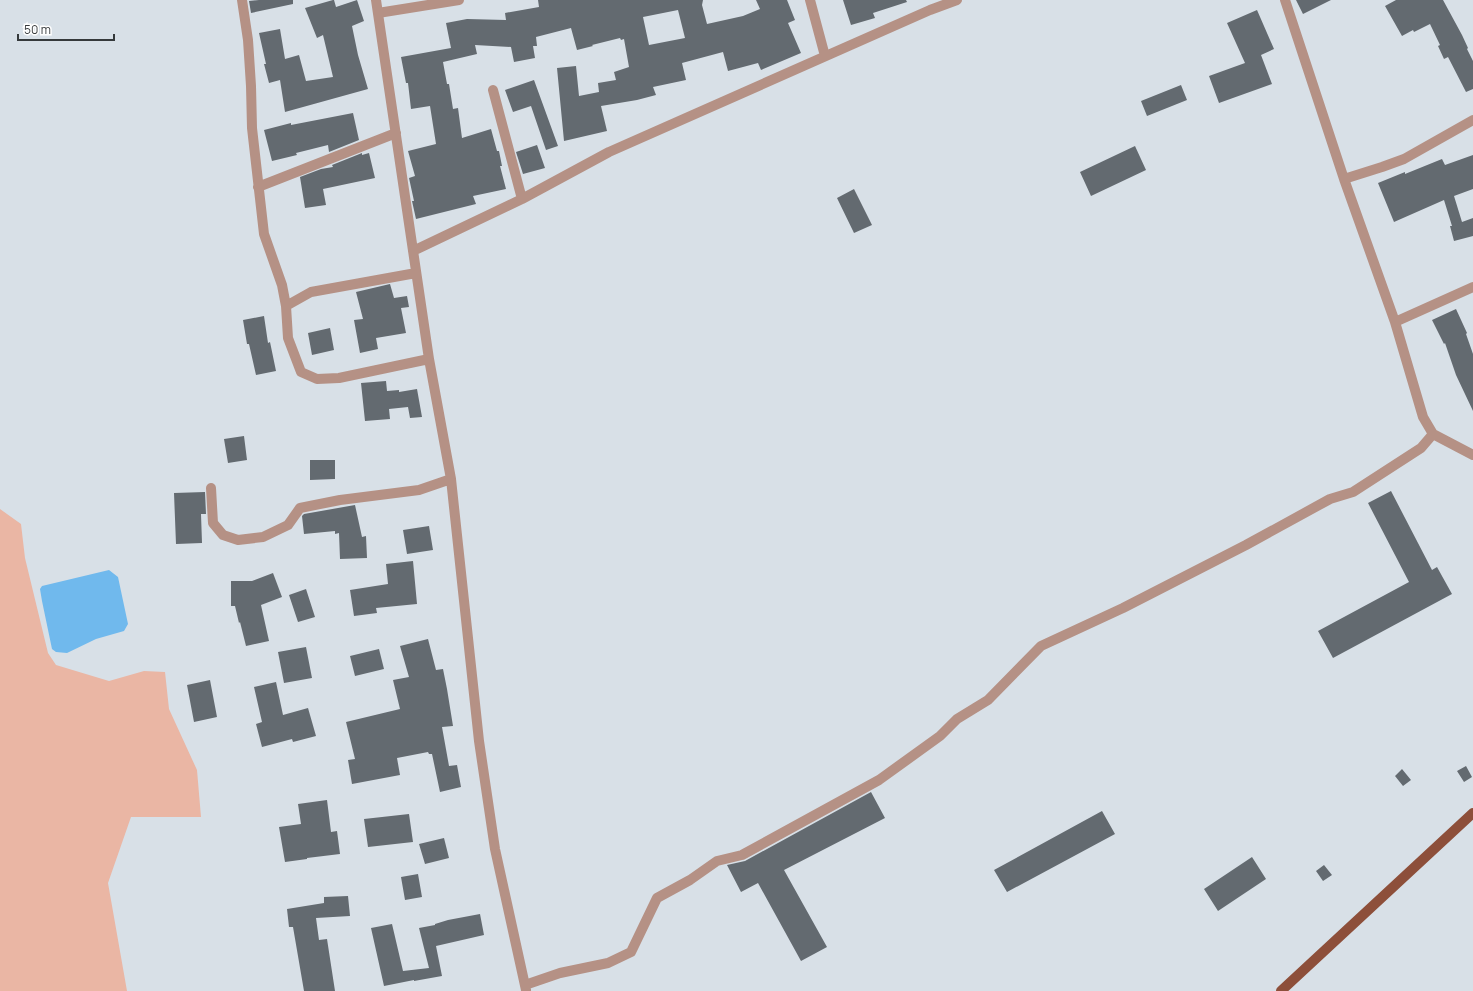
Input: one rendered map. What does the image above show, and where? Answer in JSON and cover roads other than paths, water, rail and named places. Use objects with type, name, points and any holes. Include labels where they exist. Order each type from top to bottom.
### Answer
[{"type":"main road","points":[[1281,991],[1473,813]]},
{"type":"street","points":[[242,0],[248,40],[252,128],[264,234],[282,285],[286,306],[288,338],[301,372],[317,379],[339,378],[429,359]]},
{"type":"street","points":[[376,0],[429,359],[451,479],[481,757],[495,849],[526,988],[560,973],[608,963],[631,952],[657,898],[690,880],[717,861],[742,855],[879,780],[940,736],[957,719],[988,700],[1041,646],[1123,608],[1246,545],[1330,499],[1353,492],[1421,448],[1433,434]]},
{"type":"street","points":[[378,13],[459,0]]},
{"type":"street","points":[[810,0],[825,56]]},
{"type":"street","points":[[413,251],[522,199],[610,152],[930,10],[957,0]]},
{"type":"street","points":[[1285,0],[1344,179],[1395,322],[1423,416],[1433,434],[1473,455]]},
{"type":"street","points":[[494,90],[522,199]]},
{"type":"street","points":[[1344,179],[1404,159],[1473,120]]},
{"type":"street","points":[[258,187],[396,133]]},
{"type":"street","points":[[286,306],[311,292],[416,273]]},
{"type":"street","points":[[1395,322],[1473,287]]},
{"type":"street","points":[[211,488],[213,523],[223,535],[238,540],[263,537],[288,525],[300,508],[340,500],[419,490],[451,479]]},
{"type":"water","points":[[109,570],[118,577],[128,624],[124,631],[96,639],[67,653],[56,652],[52,649],[40,589],[42,586]]}]
